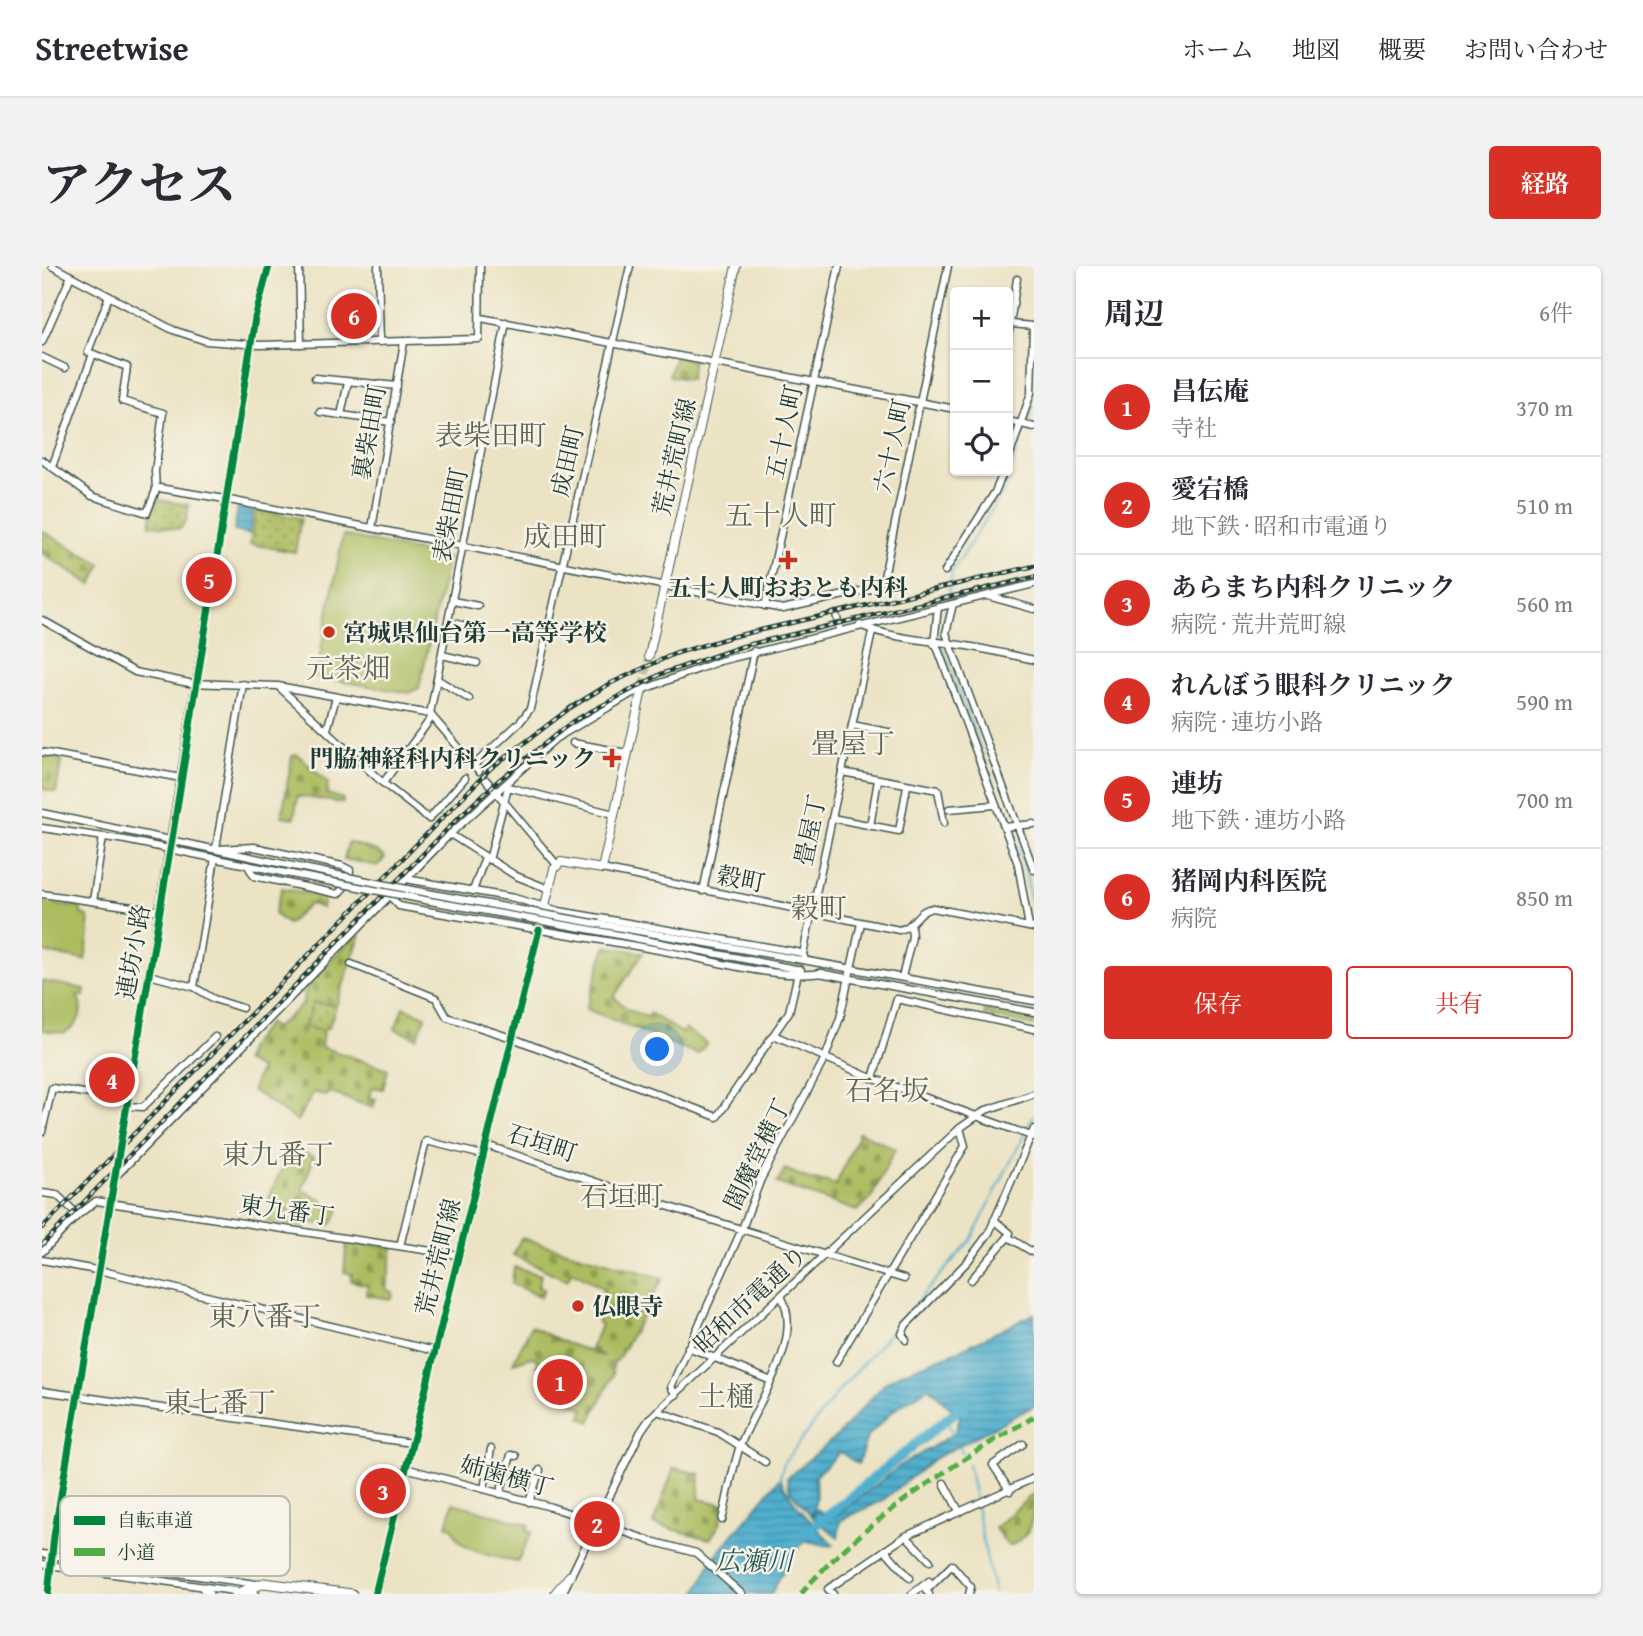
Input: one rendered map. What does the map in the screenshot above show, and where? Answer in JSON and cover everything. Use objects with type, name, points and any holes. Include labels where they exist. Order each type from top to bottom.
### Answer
[{"type":"highway","points":[[555,1594],[570,1576]]},
{"type":"highway","points":[[238,1593],[276,1583],[352,1594]]},
{"type":"main road","name":"荒井荒町線","points":[[649,656],[736,266]]},
{"type":"main road","points":[[557,864],[561,862],[602,869],[642,687]]},
{"type":"main road","name":"荒井荒町線","points":[[375,1594],[544,906],[557,864]]},
{"type":"street","points":[[52,266],[187,335],[206,341],[250,345],[479,339],[480,266]]},
{"type":"street","name":"連坊小路","points":[[62,1496],[172,839],[250,345],[258,302],[269,266]]},
{"type":"street","points":[[299,266],[301,344]]},
{"type":"street","points":[[378,266],[380,342]]},
{"type":"street","name":"成田町","points":[[431,716],[476,769],[529,710],[630,266]]},
{"type":"street","name":"五十人町","points":[[765,606],[839,266]]},
{"type":"street","name":"六十人町","points":[[765,606],[783,609],[834,602],[881,584],[948,266]]},
{"type":"street","points":[[42,342],[71,276]]},
{"type":"street","points":[[1013,309],[1017,279]]},
{"type":"street","points":[[42,460],[92,496],[146,513],[156,491],[155,471],[163,413],[122,401],[127,367],[93,354],[87,347],[109,296]]},
{"type":"street","points":[[481,318],[950,408]]},
{"type":"street","name":"表柴田町","points":[[431,716],[506,322]]},
{"type":"street","points":[[1013,324],[1033,326],[1031,393],[1013,445]]},
{"type":"street","name":"裏柴田町","points":[[372,528],[404,342]]},
{"type":"street","points":[[52,467],[93,354]]},
{"type":"street","points":[[42,357],[65,368]]},
{"type":"street","points":[[315,378],[397,386]]},
{"type":"street","points":[[341,415],[348,382]]},
{"type":"street","points":[[320,412],[391,422]]},
{"type":"street","points":[[1013,422],[1033,427]]},
{"type":"street","points":[[945,571],[995,492],[1002,476]]},
{"type":"street","points":[[156,491],[159,488],[226,499],[765,606]]},
{"type":"street","points":[[115,1177],[450,834],[555,739],[642,687],[754,651],[1034,584]]},
{"type":"street","points":[[986,595],[1034,609]]},
{"type":"street","points":[[453,601],[478,606]]},
{"type":"street","points":[[952,604],[946,633],[1034,870]]},
{"type":"street","points":[[939,607],[935,644],[1005,827],[1023,883],[1032,927]]},
{"type":"street","points":[[836,614],[840,630]]},
{"type":"street","points":[[42,620],[135,672],[196,684],[278,686],[431,716],[383,783]]},
{"type":"street","points":[[449,622],[482,630]]},
{"type":"street","points":[[860,625],[872,632],[1034,660]]},
{"type":"street","name":"畳屋丁","points":[[804,957],[872,632]]},
{"type":"street","points":[[703,891],[754,651]]},
{"type":"street","points":[[442,655],[477,663]]},
{"type":"street","points":[[437,679],[469,699]]},
{"type":"street","points":[[217,848],[243,684]]},
{"type":"street","points":[[278,686],[383,783],[429,819],[465,778]]},
{"type":"street","points":[[327,730],[336,697]]},
{"type":"street","points":[[852,725],[888,733]]},
{"type":"street","points":[[573,743],[627,753]]},
{"type":"street","points":[[42,752],[181,778]]},
{"type":"street","points":[[842,772],[937,790],[944,823]]},
{"type":"street","points":[[486,780],[557,864]]},
{"type":"street","points":[[870,826],[878,780]]},
{"type":"street","points":[[832,818],[899,831],[907,786]]},
{"type":"street","points":[[473,891],[487,858],[508,787],[614,814]]},
{"type":"street","points":[[949,809],[995,805]]},
{"type":"street","points":[[42,813],[217,848],[292,870],[599,928],[799,971]]},
{"type":"street","points":[[1005,827],[1034,824]]},
{"type":"street","points":[[42,828],[170,849],[248,866],[292,870]]},
{"type":"street","points":[[450,834],[487,858],[549,889]]},
{"type":"street","points":[[93,901],[103,837]]},
{"type":"street","points":[[217,848],[254,848],[342,866],[350,870],[349,882],[347,888],[338,894],[254,876],[248,866]]},
{"type":"street","points":[[194,987],[215,858]]},
{"type":"street","name":"穀町","points":[[602,869],[899,930],[911,925],[921,911],[933,908],[1032,927]]},
{"type":"street","points":[[406,879],[804,957],[851,969],[1034,1001]]},
{"type":"street","points":[[42,894],[160,911]]},
{"type":"street","points":[[390,895],[399,906],[822,973],[1034,1012]]},
{"type":"street","points":[[555,931],[559,911]]},
{"type":"street","name":"閻魔堂横丁","points":[[676,1395],[671,1387],[743,1227],[761,1179],[825,1058],[840,1018],[861,923]]},
{"type":"street","points":[[902,978],[912,937],[911,925]]},
{"type":"street","points":[[599,928],[804,957]]},
{"type":"street","points":[[351,964],[436,998],[447,1017],[512,1038],[718,1117],[776,1036],[789,1012],[799,971]]},
{"type":"street","points":[[149,975],[194,987],[214,999],[242,1008]]},
{"type":"street","points":[[873,1078],[897,999],[1034,1029]]},
{"type":"street","points":[[966,1014],[969,1000]]},
{"type":"street","points":[[776,1036],[873,1078],[974,1117],[1031,1134],[989,1233],[968,1261],[906,1325],[902,1334],[906,1340]]},
{"type":"street","points":[[42,1132],[52,1088],[143,1107],[215,1037]]},
{"type":"street","name":"昭和市電通り","points":[[562,1594],[640,1431],[657,1411],[960,1128],[986,1110],[1034,1094]]},
{"type":"street","points":[[836,1362],[965,1146],[960,1128]]},
{"type":"street","points":[[400,1246],[426,1142],[483,1155]]},
{"type":"street","name":"石垣町","points":[[486,1145],[679,1210],[743,1227],[904,1279]]},
{"type":"street","points":[[42,1193],[57,1195],[78,1215]]},
{"type":"street","points":[[42,1252],[93,1201],[110,1204]]},
{"type":"street","name":"東九番丁","points":[[110,1204],[458,1255]]},
{"type":"street","points":[[971,1280],[1010,1233],[994,1220]]},
{"type":"street","points":[[1008,1237],[1034,1253]]},
{"type":"street","points":[[42,1260],[435,1351]]},
{"type":"street","points":[[722,1520],[740,1446],[787,1345],[788,1312],[781,1296]]},
{"type":"street","points":[[688,1347],[769,1380]]},
{"type":"street","points":[[42,1391],[412,1443]]},
{"type":"street","points":[[657,1411],[718,1432],[765,1462]]},
{"type":"street","points":[[1010,1491],[993,1465],[1023,1444]]},
{"type":"street","points":[[484,1489],[491,1449]]},
{"type":"street","points":[[500,1494],[511,1455],[516,1457]]},
{"type":"street","name":"姉歯横丁","points":[[405,1468],[597,1522],[651,1541],[690,1550],[706,1560],[742,1594]]},
{"type":"street","points":[[529,1502],[540,1470]]},
{"type":"street","points":[[833,1594],[828,1589],[906,1536],[1034,1478]]},
{"type":"street","points":[[944,1483],[959,1511]]},
{"type":"street","name":"連坊小路","points":[[48,1594],[60,1507]]},
{"type":"street","points":[[906,1536],[930,1562]]},
{"type":"street","points":[[885,1550],[910,1577]]},
{"type":"street","points":[[42,1554],[60,1557]]},
{"type":"street","points":[[42,1564],[60,1567]]},
{"type":"street","points":[[929,1594],[926,1591],[952,1565],[971,1587],[969,1594]]},
{"type":"street","points":[[113,1576],[206,1591],[238,1593]]},
{"type":"street","points":[[175,1576],[255,1589]]},
{"type":"street","points":[[912,1594],[929,1581],[932,1585]]},
{"type":"green space","points":[[675,356],[693,360],[690,379],[669,376]]},
{"type":"green space","points":[[154,499],[189,505],[186,521],[180,529],[150,525]]},
{"type":"green space","points":[[256,510],[301,518],[295,552],[250,544]]},
{"type":"green space","points":[[42,531],[101,564],[92,585],[42,553]]},
{"type":"green space","points":[[343,535],[448,558],[419,688],[409,693],[316,677]]},
{"type":"green space","points":[[297,754],[328,783],[327,794],[343,799],[343,803],[298,796],[294,818],[282,816],[292,756]]},
{"type":"green space","points":[[42,756],[62,759],[56,792],[42,789]]},
{"type":"green space","points":[[348,842],[376,851],[385,858],[377,866],[344,859]]},
{"type":"green space","points":[[282,888],[324,897],[322,908],[310,904],[288,924],[274,914]]},
{"type":"green space","points":[[42,903],[81,908],[81,914],[88,916],[89,935],[85,960],[42,952]]},
{"type":"green space","points":[[356,936],[360,936],[336,1006],[314,1002],[305,1027],[323,1031],[321,1047],[388,1069],[383,1089],[372,1087],[369,1097],[376,1099],[373,1108],[328,1092],[326,1096],[314,1092],[297,1121],[252,1090],[260,1069],[244,1061],[248,1049],[268,1023],[275,1028],[302,1005],[308,982]]},
{"type":"green space","points":[[606,946],[643,953],[614,997],[627,1009],[647,1017],[650,1013],[682,1033],[685,1029],[707,1043],[697,1054],[586,1009]]},
{"type":"green space","points":[[42,981],[85,989],[84,996],[77,995],[81,1006],[80,1017],[65,1033],[42,1030]]},
{"type":"green space","points":[[314,1002],[336,1006],[329,1027],[323,1031],[304,1027]]},
{"type":"green space","points":[[403,1007],[426,1016],[417,1038],[395,1029]]},
{"type":"green space","points":[[985,1010],[1034,1018],[1034,1026],[984,1015]]},
{"type":"green space","points":[[859,1132],[895,1149],[871,1198],[857,1211],[777,1183],[785,1169],[813,1181],[816,1179],[836,1185]]},
{"type":"green space","points":[[303,1153],[314,1157],[302,1190],[323,1200],[322,1205],[339,1210],[331,1225],[305,1222],[304,1227],[267,1222],[273,1204],[268,1199],[281,1170],[289,1163],[293,1165]]},
{"type":"green space","points":[[521,1238],[663,1278],[617,1361],[614,1361],[614,1373],[590,1422],[581,1417],[585,1409],[565,1400],[573,1372],[556,1367],[553,1373],[536,1366],[539,1360],[532,1357],[513,1363],[531,1326],[560,1341],[604,1356],[591,1349],[601,1325],[598,1323],[596,1308],[604,1289],[572,1271],[567,1280],[513,1255]]},
{"type":"green space","points":[[347,1241],[393,1248],[386,1290],[393,1292],[392,1299],[366,1295],[368,1285],[351,1281],[352,1274],[344,1272]]},
{"type":"green space","points":[[514,1267],[541,1275],[538,1287],[544,1289],[541,1297],[512,1284]]},
{"type":"green space","points":[[674,1468],[700,1474],[699,1499],[723,1504],[720,1524],[710,1539],[653,1524]]},
{"type":"green space","points":[[1034,1493],[1032,1517],[1027,1532],[1016,1543],[1008,1546],[995,1528]]},
{"type":"green space","points":[[453,1503],[529,1525],[526,1531],[532,1532],[517,1562],[478,1552],[461,1543],[452,1527],[447,1526]]},
{"type":"water","points":[[238,508],[253,511],[249,534],[234,531]]},
{"type":"water","name":"広瀬川","points":[[1034,1314],[1034,1406],[935,1458],[882,1501],[841,1520],[838,1537],[813,1518],[816,1509],[835,1517],[900,1466],[955,1433],[960,1417],[929,1387],[894,1410],[867,1437],[858,1464],[840,1452],[815,1476],[816,1498],[812,1516],[790,1491],[787,1478],[839,1434],[885,1383],[901,1373],[951,1354]]},
{"type":"water","name":"広瀬川","points":[[780,1478],[797,1506],[834,1545],[809,1542],[802,1544],[771,1594],[696,1594],[712,1560]]},
{"type":"waterway","points":[[1027,424],[1034,405]]},
{"type":"waterway","points":[[947,604],[952,572],[1003,492],[1025,429]]},
{"type":"waterway","points":[[946,609],[940,641],[1009,825]]},
{"type":"waterway","points":[[1011,830],[1026,872],[1034,924]]},
{"type":"waterway","points":[[1026,1130],[1034,1115]]},
{"type":"waterway","points":[[779,1481],[784,1462],[838,1392],[971,1240],[1024,1135]]},
{"type":"waterway","name":"広瀬川","points":[[805,1534],[966,1403]]},
{"type":"waterway","points":[[946,1419],[953,1434]]},
{"type":"waterway","points":[[959,1446],[963,1454]]},
{"type":"waterway","points":[[968,1464],[975,1500]]},
{"type":"waterway","points":[[976,1506],[994,1594]]},
{"type":"tunnel","points":[[643,686],[649,656]]},
{"type":"railway","points":[[42,1228],[490,769],[570,708],[609,684],[674,654],[731,637],[1034,566]]},
{"type":"railway","points":[[42,1245],[459,817],[499,780],[573,721],[661,674],[743,646],[1034,577]]},
{"type":"marked path","points":[[801,1594],[850,1544],[910,1496],[1034,1417]]},
{"type":"cycle path","points":[[61,1496],[172,839],[255,318],[269,266]]},
{"type":"cycle path","points":[[375,1594],[539,930]]},
{"type":"cycle path","points":[[48,1594],[60,1501]]},
{"type":"place","name":"猪岡内科医院","points":[[354,316]]},
{"type":"place","name":"五十人町おおとも内科","points":[[788,560]]},
{"type":"place","name":"連坊","points":[[209,580]]},
{"type":"place","name":"宮城県仙台第一高等学校","points":[[329,632]]},
{"type":"place","name":"門脇神経科内科クリニック","points":[[612,758]]},
{"type":"place","name":"れんぼう眼科クリニック","points":[[112,1080]]},
{"type":"place","name":"仏眼寺","points":[[578,1306]]},
{"type":"place","name":"昌伝庵","points":[[560,1382]]},
{"type":"place","name":"あらまち内科クリニック","points":[[383,1491]]},
{"type":"place","name":"愛宕橋","points":[[597,1524]]},
{"type":"district","name":"表柴田町","points":[[491,434]]},
{"type":"district","name":"五十人町","points":[[781,514]]},
{"type":"district","name":"成田町","points":[[565,535]]},
{"type":"district","name":"元茶畑","points":[[348,667]]},
{"type":"district","name":"畳屋丁","points":[[853,742]]},
{"type":"district","name":"穀町","points":[[819,907]]},
{"type":"district","name":"石名坂","points":[[887,1089]]},
{"type":"district","name":"東九番丁","points":[[278,1153]]},
{"type":"district","name":"石垣町","points":[[622,1195]]},
{"type":"district","name":"東八番丁","points":[[265,1315]]},
{"type":"district","name":"土樋","points":[[726,1395]]},
{"type":"district","name":"東七番丁","points":[[220,1401]]}]
